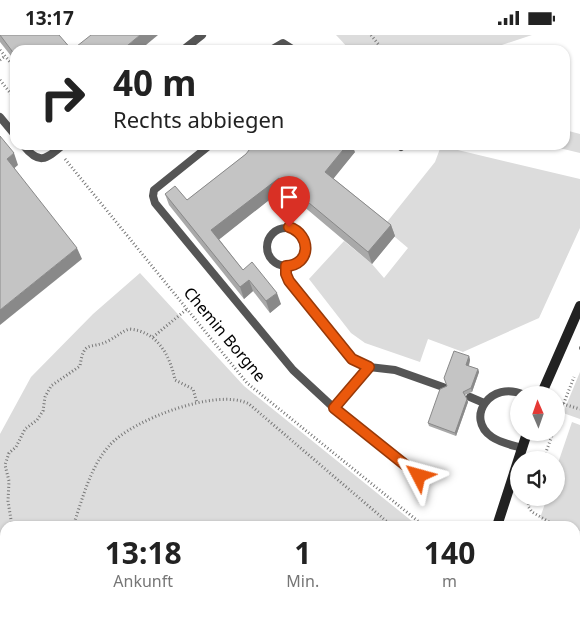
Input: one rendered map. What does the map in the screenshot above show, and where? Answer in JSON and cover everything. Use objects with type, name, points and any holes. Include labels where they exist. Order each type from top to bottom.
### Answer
[{"type":"street","points":[[545,386],[580,306]]},
{"type":"street","points":[[499,521],[525,441]]},
{"type":"lane","points":[[189,45],[202,35]]},
{"type":"lane","points":[[0,117],[10,129]]},
{"type":"lane","points":[[27,150],[35,159],[47,157],[56,150]]},
{"type":"lane","points":[[204,150],[154,190],[155,203],[293,370],[334,408],[419,476]]},
{"type":"lane","points":[[289,227],[301,234],[306,246],[302,259],[297,263],[286,266],[273,261],[266,244],[268,238],[277,229],[289,227]]},
{"type":"lane","points":[[286,266],[286,274],[289,281],[352,359],[369,367],[395,370],[443,387]]},
{"type":"lane","points":[[334,408],[369,367]]},
{"type":"lane","points":[[510,390],[504,390],[493,394],[484,403],[482,421],[487,432],[492,437],[522,448]]},
{"type":"lane","points":[[470,397],[484,403]]},
{"type":"path","points":[[371,35],[379,45]]},
{"type":"path","points":[[0,50],[10,62]]},
{"type":"path","points":[[0,60],[5,56]]},
{"type":"path","points":[[0,80],[10,93]]},
{"type":"path","name":"Chemin Borgne","points":[[62,150],[247,383],[418,521]]},
{"type":"path","points":[[153,337],[187,309]]},
{"type":"path","points":[[12,521],[5,465],[9,453],[16,447],[25,429],[37,420],[43,411],[45,397],[50,385],[80,366],[82,352],[88,345],[107,342],[129,329],[139,330],[153,337],[169,359],[175,380],[193,389],[197,403]]},
{"type":"path","points":[[565,399],[574,377]]},
{"type":"path","points":[[75,521],[88,485],[109,446],[130,429],[197,403],[217,399],[241,399],[250,404],[386,521]]},
{"type":"path","points":[[565,405],[580,409]]},
{"type":"path","points":[[528,506],[532,512],[547,521]]},
{"type":"shaded area","points":[[336,35],[532,35],[502,45],[345,45]]},
{"type":"shaded area","points":[[570,131],[580,134],[580,153],[568,150],[570,150]]},
{"type":"shaded area","points":[[440,150],[458,150],[580,179],[580,228],[539,318],[463,352],[428,339],[420,362],[365,343],[351,333],[309,279],[344,241],[372,264],[384,278],[408,248],[383,227],[435,162]]},
{"type":"shaded area","points":[[140,273],[244,386],[412,521],[0,521],[0,434],[31,377],[93,314]]},
{"type":"shaded area","points":[[580,372],[580,419],[565,414],[565,408]]},
{"type":"shaded area","points":[[572,422],[580,425],[580,521],[549,521],[540,518],[544,506],[565,506],[565,451],[562,451]]},
{"type":"building","points":[[0,35],[59,35],[68,45],[10,45],[10,48]]},
{"type":"building","points":[[91,35],[140,35],[128,45],[78,45]]},
{"type":"building","points":[[0,136],[14,153],[7,159],[77,248],[0,310]]},
{"type":"building","points":[[249,150],[343,150],[325,172],[391,225],[368,252],[279,178],[211,230],[243,270],[252,262],[277,293],[266,301],[249,280],[240,287],[165,194],[175,186],[187,200]]},
{"type":"building","points":[[454,351],[469,356],[466,365],[478,369],[471,388],[463,392],[467,399],[455,433],[428,423],[440,389],[447,386],[444,378]]},
{"type":"route","points":[[289,227],[301,234],[306,246],[302,259],[291,266],[286,266],[285,270],[289,281],[352,359],[369,367],[334,408],[419,476]]}]
